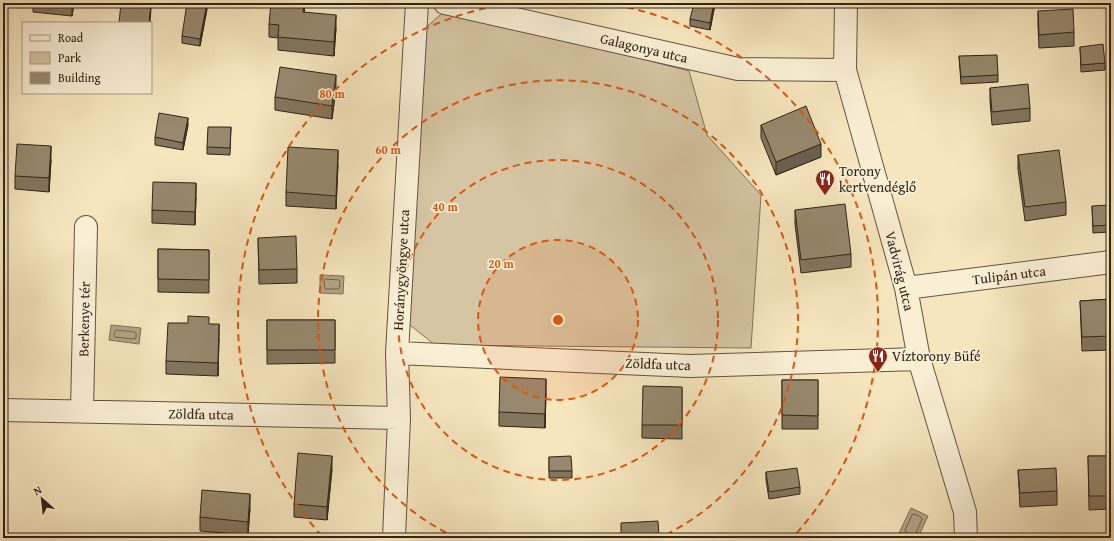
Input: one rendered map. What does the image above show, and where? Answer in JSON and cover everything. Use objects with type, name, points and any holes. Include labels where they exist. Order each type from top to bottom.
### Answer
[{"type":"street","name":"Horánygyöngye utca","points":[[394,538],[399,418],[397,353],[417,3]]},
{"type":"street","name":"Galagonya utca","points":[[445,3],[738,69],[845,70]]},
{"type":"street","name":"Vadvirág utca","points":[[846,3],[845,70],[906,288],[919,359],[965,512],[966,538]]},
{"type":"street","name":"Berkenye tér","points":[[82,411],[86,227]]},
{"type":"street","name":"Tulipán utca","points":[[906,288],[1111,262]]},
{"type":"street","name":"Zöldfa utca","points":[[397,353],[690,366],[919,359]]},
{"type":"street","name":"Zöldfa utca","points":[[3,410],[399,418]]},
{"type":"green space","points":[[447,9],[689,71],[707,135],[761,195],[751,348],[435,345],[406,322],[416,36]]},
{"type":"water","points":[[320,275],[344,276],[343,294],[320,293]]},
{"type":"water","points":[[111,325],[141,328],[139,344],[109,340]]},
{"type":"water","points":[[911,508],[928,516],[918,538],[909,538],[899,533]]},
{"type":"building","points":[[121,3],[151,3],[149,22],[119,22]]},
{"type":"building","points":[[187,3],[207,3],[200,39],[182,36]]},
{"type":"building","points":[[271,3],[304,3],[303,12],[336,15],[334,42],[278,37],[279,25],[269,24]]},
{"type":"building","points":[[694,3],[714,3],[710,23],[690,19]]},
{"type":"building","points":[[1073,9],[1074,32],[1039,35],[1038,11]]},
{"type":"building","points":[[1103,44],[1105,63],[1081,65],[1080,47]]},
{"type":"building","points":[[997,55],[998,75],[961,77],[959,56]]},
{"type":"building","points":[[280,67],[336,75],[332,106],[275,97]]},
{"type":"building","points":[[1028,84],[1030,108],[992,112],[990,88]]},
{"type":"building","points":[[806,106],[821,144],[776,162],[761,125]]},
{"type":"building","points":[[159,113],[188,118],[183,143],[155,137]]},
{"type":"building","points":[[208,127],[231,127],[230,148],[207,147]]},
{"type":"building","points":[[17,144],[51,146],[49,178],[15,176]]},
{"type":"building","points":[[288,147],[338,150],[336,196],[286,192]]},
{"type":"building","points":[[1059,150],[1066,202],[1025,207],[1018,155]]},
{"type":"building","points":[[153,182],[196,183],[195,212],[152,210]]},
{"type":"building","points":[[845,204],[851,254],[801,260],[795,210]]},
{"type":"building","points":[[1109,205],[1110,225],[1093,226],[1092,206]]},
{"type":"building","points":[[296,236],[297,269],[259,270],[258,238]]},
{"type":"building","points":[[158,249],[209,250],[209,280],[158,279]]},
{"type":"building","points":[[1111,299],[1111,336],[1082,337],[1080,301]]},
{"type":"building","points":[[188,316],[209,317],[209,324],[219,324],[218,363],[166,361],[168,323],[188,323]]},
{"type":"building","points":[[267,320],[335,320],[335,350],[267,350]]},
{"type":"building","points":[[500,377],[546,379],[545,414],[499,412]]},
{"type":"building","points":[[782,380],[818,380],[818,416],[782,415]]},
{"type":"building","points":[[643,386],[682,387],[682,425],[642,425]]},
{"type":"building","points":[[298,453],[332,456],[327,507],[294,504]]},
{"type":"building","points":[[571,456],[572,471],[549,471],[549,457]]},
{"type":"building","points":[[1088,456],[1111,456],[1111,496],[1089,496]]},
{"type":"building","points":[[797,468],[800,487],[769,492],[766,472]]},
{"type":"building","points":[[1056,468],[1057,491],[1020,493],[1018,470]]},
{"type":"building","points":[[202,490],[250,494],[248,522],[200,517]]},
{"type":"building","points":[[658,521],[659,538],[621,538],[621,523]]},
{"type":"place","name":"Torony kertvendéglő","points":[[825,196]]},
{"type":"place","name":"Víztorony Büfé","points":[[878,373]]}]
